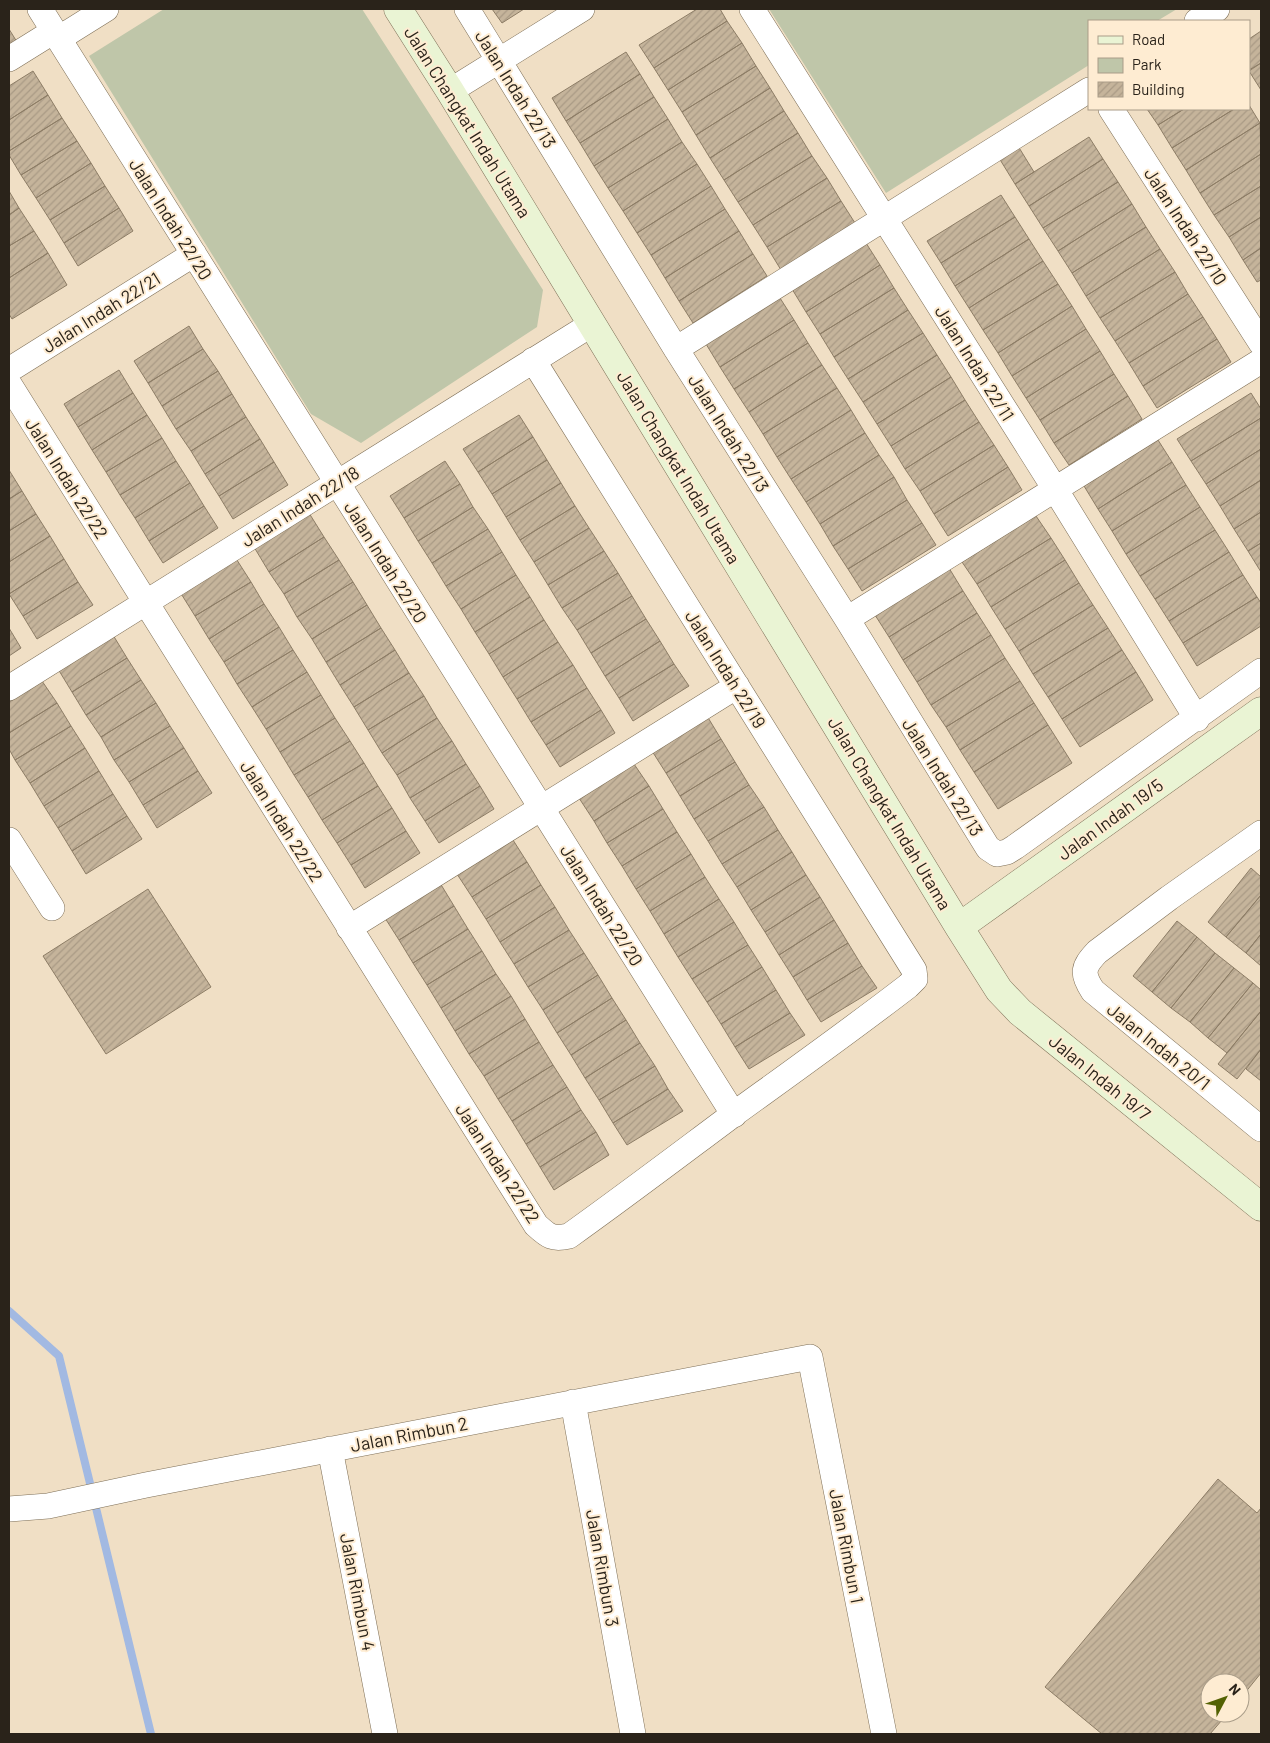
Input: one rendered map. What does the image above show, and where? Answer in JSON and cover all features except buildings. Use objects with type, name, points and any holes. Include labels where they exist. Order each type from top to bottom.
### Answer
[{"type":"street","name":"Jalan Indah 22/20","points":[[40,9],[734,1115]]},
{"type":"street","points":[[9,59],[106,9]]},
{"type":"street","name":"Jalan Changkat Indah Utama","points":[[398,9],[450,91],[959,927]]},
{"type":"street","name":"Jalan Indah 22/13","points":[[467,9],[676,349],[847,619],[988,848],[997,854],[1007,852],[1197,719]]},
{"type":"street","points":[[450,91],[582,9]]},
{"type":"street","name":"Jalan Indah 22/11","points":[[752,9],[1055,489],[1197,719]]},
{"type":"street","points":[[1199,20],[1217,9]]},
{"type":"street","points":[[676,349],[1088,91]]},
{"type":"street","name":"Jalan Indah 22/10","points":[[1112,110],[1261,342]]},
{"type":"street","name":"Jalan Indah 22/21","points":[[9,370],[194,254]]},
{"type":"street","name":"Jalan Indah 22/18","points":[[9,688],[592,324]]},
{"type":"street","name":"Jalan Indah 22/19","points":[[533,360],[914,970],[915,979],[908,986],[734,1115]]},
{"type":"street","points":[[847,619],[1261,361]]},
{"type":"street","name":"Jalan Indah 22/22","points":[[9,384],[536,1225],[552,1238],[569,1236],[734,1115]]},
{"type":"street","points":[[1197,719],[1261,671]]},
{"type":"street","points":[[349,928],[736,686]]},
{"type":"street","name":"Jalan Indah 19/5","points":[[959,927],[1261,711]]},
{"type":"street","name":"Jalan Indah 20/1","points":[[1261,833],[1097,952],[1089,961],[1084,971],[1086,981],[1093,991],[1261,1129]]},
{"type":"street","points":[[9,840],[52,908]]},
{"type":"street","name":"Jalan Indah 19/7","points":[[959,927],[999,990],[1020,1012],[1261,1208]]},
{"type":"street","name":"Jalan Rimbun 2","points":[[9,1509],[48,1506],[330,1449],[810,1357]]},
{"type":"street","name":"Jalan Rimbun 1","points":[[810,1357],[884,1734]]},
{"type":"street","name":"Jalan Rimbun 3","points":[[573,1402],[632,1734]]},
{"type":"street","name":"Jalan Rimbun 4","points":[[330,1449],[385,1734]]},
{"type":"green space","points":[[164,9],[362,9],[543,290],[537,327],[361,443],[311,414],[89,56]]},
{"type":"green space","points":[[769,9],[1177,9],[1159,20],[1088,20],[1088,66],[886,193]]},
{"type":"waterway","points":[[9,1311],[59,1356],[151,1734]]}]
